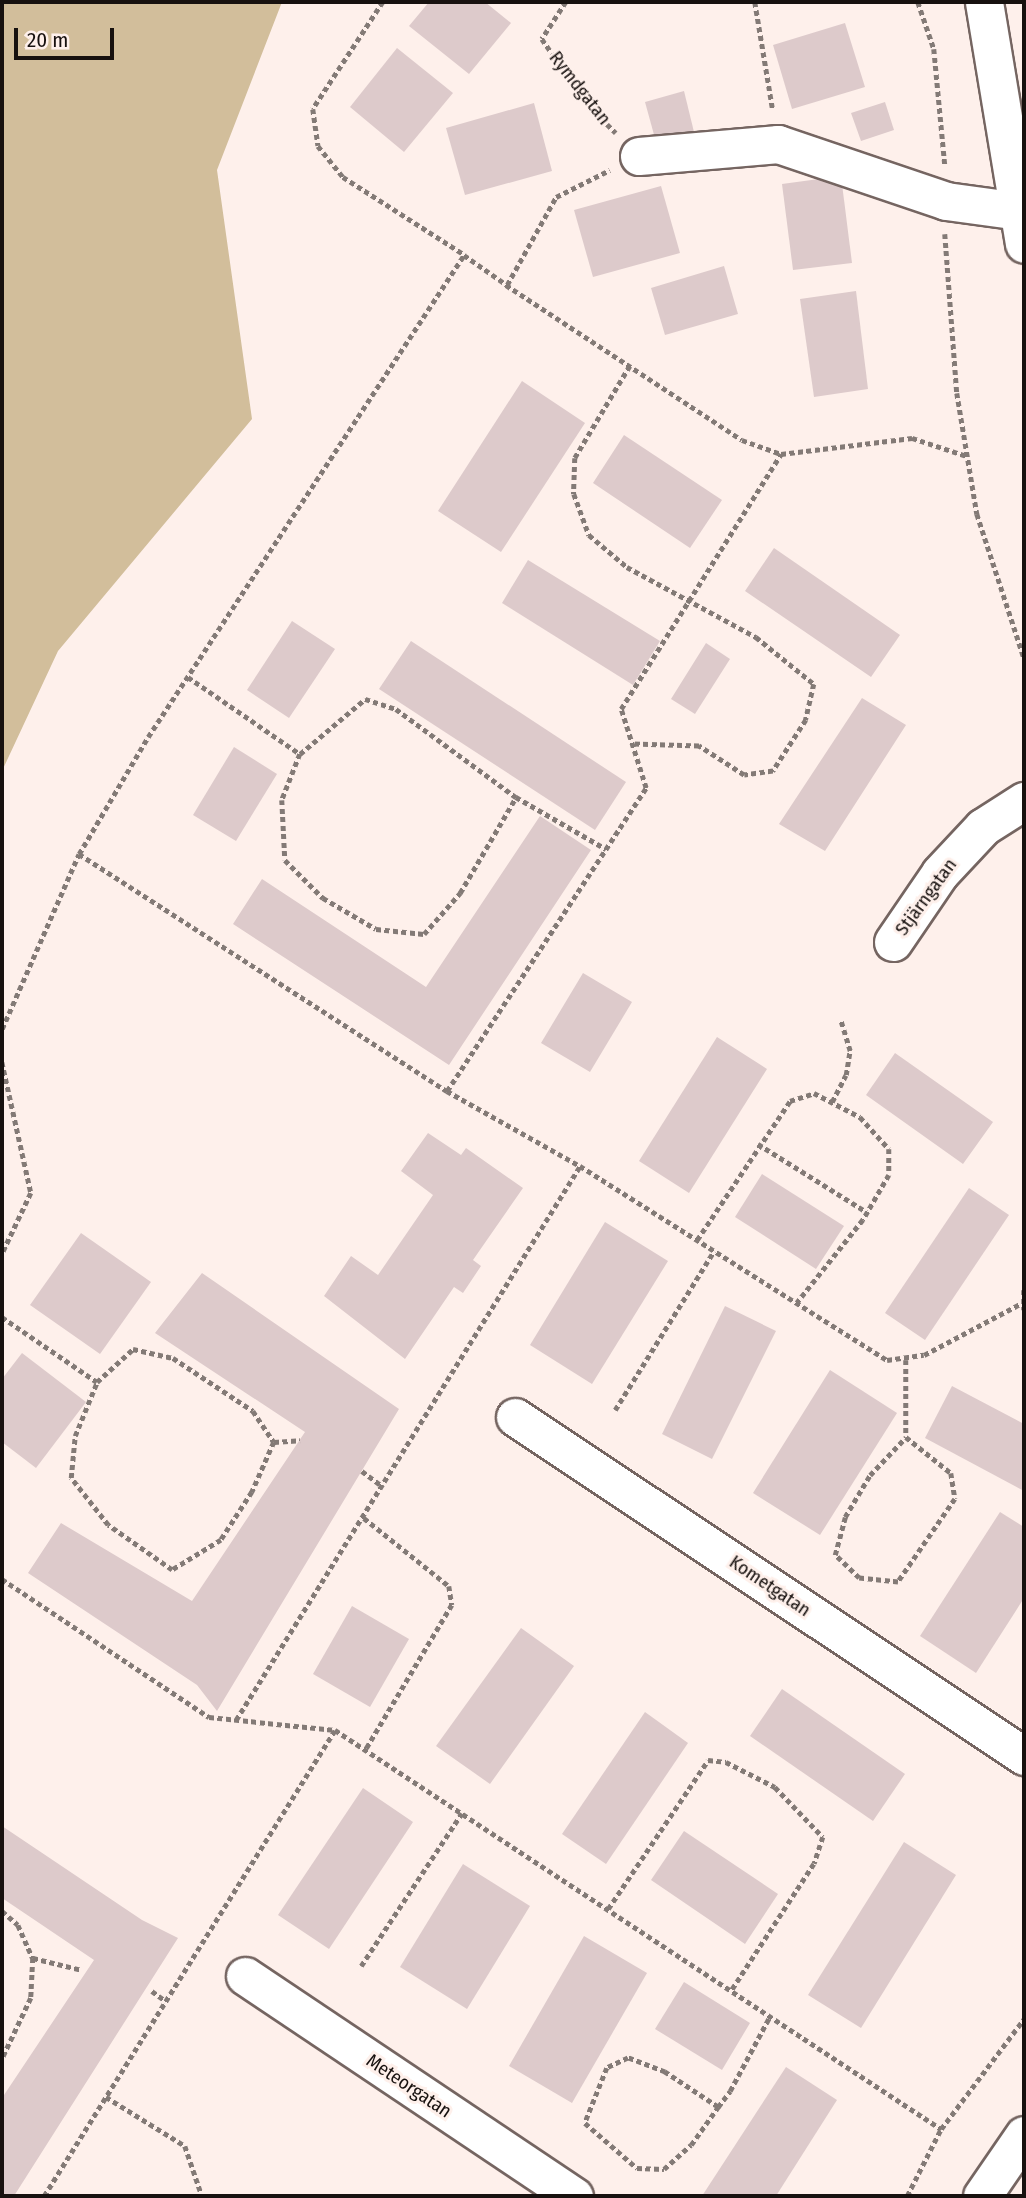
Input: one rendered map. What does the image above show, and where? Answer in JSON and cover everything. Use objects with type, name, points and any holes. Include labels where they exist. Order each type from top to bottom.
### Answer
[{"type":"street","points":[[639,156],[779,144],[1021,228],[984,2]]},
{"type":"street","name":"Stjärngatan","points":[[893,942],[940,873],[984,827],[1024,801]]},
{"type":"street","name":"Kometgatan","points":[[515,1417],[1024,1756]]},
{"type":"street","name":"Meteorgatan","points":[[245,1976],[574,2196]]},
{"type":"street","points":[[982,2196],[1024,2134]]},
{"type":"path","points":[[383,2],[313,109],[318,146],[343,177],[464,254],[742,440],[781,454],[912,439],[967,456]]},
{"type":"path","name":"Rymdgatan","points":[[566,2],[542,39],[589,106],[639,156]]},
{"type":"path","points":[[755,2],[779,144]]},
{"type":"path","points":[[918,2],[934,49],[945,139],[944,275],[967,456],[977,514],[1024,658]]},
{"type":"path","points":[[507,285],[556,197],[639,156]]},
{"type":"path","points":[[2,1029],[79,854],[188,677],[464,254]]},
{"type":"path","points":[[630,366],[575,458],[573,494],[589,535],[627,568],[690,598],[756,638],[814,684],[806,720],[773,771],[744,775],[699,746],[633,744]]},
{"type":"path","points":[[447,1091],[646,788],[621,709],[781,454]]},
{"type":"path","points":[[188,677],[300,754]]},
{"type":"path","points":[[516,797],[460,893],[424,934],[376,929],[323,898],[285,860],[282,800],[300,754],[366,699],[396,709],[516,797],[606,849]]},
{"type":"path","points":[[79,854],[447,1091],[580,1166],[887,1360],[906,1360],[1020,1304],[1024,1290]]},
{"type":"path","points":[[832,1102],[846,1075],[850,1051],[841,1021]]},
{"type":"path","points":[[2,1062],[31,1192],[2,1254]]},
{"type":"path","points":[[697,1240],[758,1144],[790,1101],[814,1093],[860,1117],[889,1149],[889,1175],[867,1212],[797,1303]]},
{"type":"path","points":[[758,1144],[867,1212]]},
{"type":"path","points":[[236,1720],[364,1518],[580,1166]]},
{"type":"path","points":[[615,1410],[714,1251]]},
{"type":"path","points":[[1020,1304],[1024,1310]]},
{"type":"path","points":[[2,1317],[97,1382]]},
{"type":"path","points":[[132,1349],[173,1358],[253,1411],[274,1442],[252,1492],[221,1540],[172,1570],[108,1525],[71,1478],[75,1436],[97,1382],[132,1349]]},
{"type":"path","points":[[906,1360],[906,1437],[870,1475],[845,1517],[835,1555],[859,1578],[898,1582],[955,1499],[951,1473],[906,1437]]},
{"type":"path","points":[[274,1442],[300,1440]]},
{"type":"path","points":[[362,1471],[383,1487]]},
{"type":"path","points":[[364,1518],[449,1586],[452,1605],[366,1749]]},
{"type":"path","points":[[2,1579],[209,1717],[335,1730],[941,2129]]},
{"type":"path","points":[[44,2196],[335,1730]]},
{"type":"path","points":[[608,1909],[708,1760],[726,1762],[775,1787],[823,1837],[814,1864],[732,1990]]},
{"type":"path","points":[[360,1966],[462,1813]]},
{"type":"path","points":[[2,1911],[18,1925],[33,1958],[31,1998],[2,2060]]},
{"type":"path","points":[[33,1958],[82,1970]]},
{"type":"path","points":[[152,1991],[166,2001]]},
{"type":"path","points":[[718,2108],[665,2072],[628,2057],[607,2068],[584,2123],[637,2168],[664,2169],[691,2145],[718,2108],[770,2016]]},
{"type":"path","points":[[907,2196],[941,2129],[1024,2019]]},
{"type":"path","points":[[106,2097],[185,2146],[202,2196]]},
{"type":"shaded area","points":[[2,2],[282,2],[217,170],[252,419],[58,651],[2,771]]},
{"type":"building","points":[[429,2],[485,2],[511,23],[469,74],[409,26]]},
{"type":"building","points":[[845,23],[865,87],[792,109],[773,45]]},
{"type":"building","points":[[397,48],[453,93],[404,152],[350,107]]},
{"type":"building","points":[[684,91],[694,132],[656,142],[645,102]]},
{"type":"building","points":[[885,102],[894,130],[861,141],[851,113]]},
{"type":"building","points":[[534,103],[552,171],[465,195],[446,128]]},
{"type":"building","points":[[841,176],[852,263],[793,270],[782,184]]},
{"type":"building","points":[[661,186],[680,253],[593,277],[574,210]]},
{"type":"building","points":[[724,266],[738,314],[665,335],[651,288]]},
{"type":"building","points":[[856,291],[868,389],[814,397],[800,299]]},
{"type":"building","points":[[522,381],[585,423],[501,552],[438,511]]},
{"type":"building","points":[[624,435],[722,500],[690,548],[593,483]]},
{"type":"building","points":[[774,548],[900,635],[871,677],[745,591]]},
{"type":"building","points":[[528,560],[660,641],[633,685],[502,603]]},
{"type":"building","points":[[292,621],[335,649],[289,718],[247,690]]},
{"type":"building","points":[[411,641],[626,782],[595,830],[379,689]]},
{"type":"building","points":[[706,643],[730,659],[695,714],[671,699]]},
{"type":"building","points":[[862,698],[906,725],[825,851],[779,824]]},
{"type":"building","points":[[234,747],[277,774],[236,841],[193,815]]},
{"type":"building","points":[[540,816],[591,850],[449,1065],[233,924],[262,879],[426,987]]},
{"type":"building","points":[[583,973],[632,1002],[590,1072],[541,1043]]},
{"type":"building","points":[[717,1037],[767,1069],[689,1193],[639,1161]]},
{"type":"building","points":[[895,1053],[993,1122],[963,1164],[866,1095]]},
{"type":"building","points":[[428,1133],[461,1155],[466,1148],[523,1188],[473,1260],[481,1266],[463,1293],[454,1287],[405,1359],[324,1296],[351,1256],[378,1275],[433,1195],[401,1171]]},
{"type":"building","points":[[762,1174],[844,1226],[816,1269],[735,1217]]},
{"type":"building","points":[[969,1188],[1009,1215],[925,1340],[885,1313]]},
{"type":"building","points":[[605,1222],[668,1261],[592,1384],[530,1345]]},
{"type":"building","points":[[81,1233],[151,1282],[100,1354],[30,1305]]},
{"type":"building","points":[[202,1273],[399,1409],[217,1711],[197,1685],[28,1573],[61,1523],[192,1601],[305,1432],[155,1333]]},
{"type":"building","points":[[725,1306],[776,1331],[712,1459],[662,1434]]},
{"type":"building","points":[[22,1353],[86,1402],[36,1468],[2,1442],[2,1379]]},
{"type":"building","points":[[830,1370],[897,1413],[820,1535],[753,1493]]},
{"type":"building","points":[[952,1386],[1024,1424],[1024,1491],[925,1438]]},
{"type":"building","points":[[1000,1512],[1024,1527],[1024,1598],[976,1673],[920,1636]]},
{"type":"building","points":[[352,1606],[409,1639],[370,1707],[313,1674]]},
{"type":"building","points":[[521,1628],[574,1666],[490,1784],[436,1746]]},
{"type":"building","points":[[782,1689],[905,1774],[873,1821],[750,1736]]},
{"type":"building","points":[[645,1712],[688,1743],[606,1864],[562,1834]]},
{"type":"building","points":[[363,1788],[413,1822],[329,1949],[278,1915]]},
{"type":"building","points":[[2,1826],[142,1920],[178,1938],[14,2196],[2,2196],[2,2098],[94,1960],[2,1898]]},
{"type":"building","points":[[684,1831],[778,1894],[745,1944],[651,1880]]},
{"type":"building","points":[[904,1842],[956,1875],[861,2028],[808,1995]]},
{"type":"building","points":[[463,1864],[530,1906],[467,2009],[400,1967]]},
{"type":"building","points":[[584,1936],[647,1973],[572,2103],[509,2066]]},
{"type":"building","points":[[684,1982],[750,2023],[722,2070],[655,2029]]},
{"type":"building","points":[[786,2067],[837,2100],[776,2196],[702,2196]]}]
